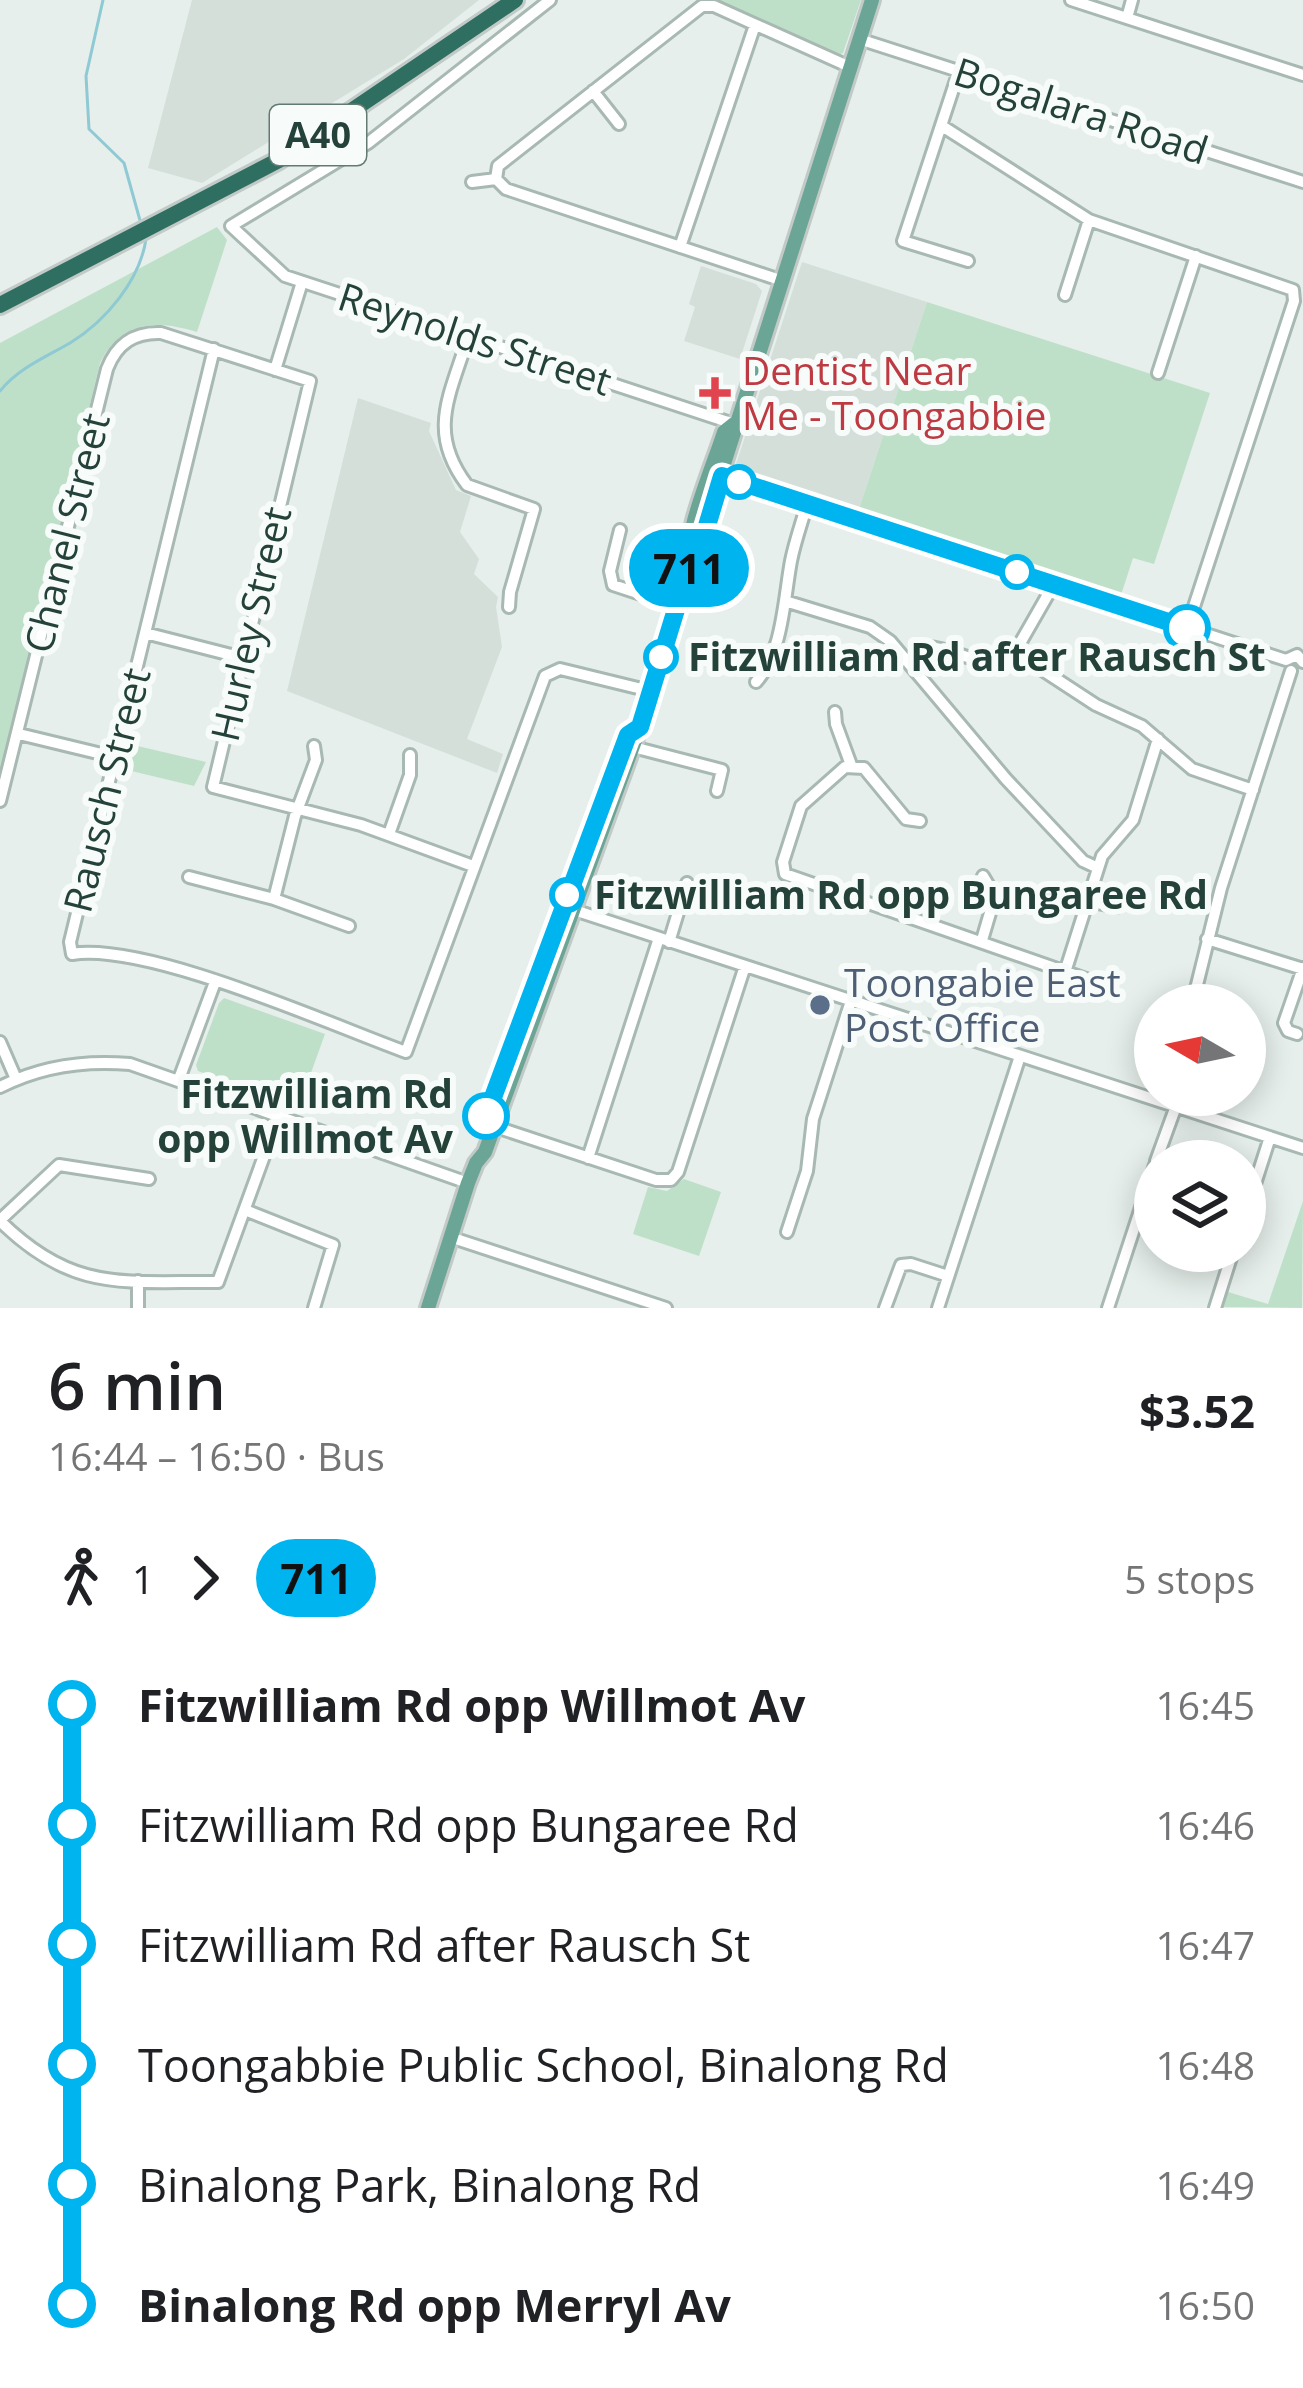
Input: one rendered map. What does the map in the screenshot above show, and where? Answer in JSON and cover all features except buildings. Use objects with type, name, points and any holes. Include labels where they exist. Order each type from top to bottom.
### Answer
[{"type":"highway","name":"A40","points":[[452,42],[499,0]]},
{"type":"highway","name":"A40","points":[[0,309],[280,160],[515,0]]},
{"type":"main road","points":[[428,1308],[468,1183],[485,1152],[633,747],[689,567],[692,534],[717,475],[724,432],[734,424],[872,0]]},
{"type":"street","name":"Reynolds Street","points":[[550,0],[368,143],[231,226],[284,276],[734,424]]},
{"type":"street","points":[[1072,0],[1303,76]]},
{"type":"street","points":[[1127,18],[1132,0]]},
{"type":"street","points":[[496,179],[499,166],[702,6],[714,7],[850,67]]},
{"type":"street","points":[[680,248],[755,25]]},
{"type":"street","name":"Bogalara Road","points":[[860,39],[1303,182]]},
{"type":"street","points":[[959,71],[903,241],[968,261]]},
{"type":"street","points":[[593,91],[620,124]]},
{"type":"street","points":[[942,126],[1089,220],[1292,290],[1294,301],[1187,628]]},
{"type":"street","points":[[496,179],[506,189],[780,280]]},
{"type":"street","points":[[472,182],[496,179]]},
{"type":"street","points":[[1065,295],[1089,220]]},
{"type":"street","points":[[1158,373],[1196,256]]},
{"type":"street","points":[[274,370],[302,282]]},
{"type":"street","name":"Hurley Street","points":[[128,340],[161,333],[310,381],[212,787],[299,807],[473,866]]},
{"type":"street","points":[[468,337],[441,428],[467,484],[534,508],[509,607]]},
{"type":"street","name":"Chanel Street","points":[[0,801],[107,368],[113,354],[128,340]]},
{"type":"street","name":"Rausch Street","points":[[214,349],[70,942],[72,954],[88,952],[158,963],[406,1052],[549,671],[560,669],[650,691]]},
{"type":"street","points":[[717,475],[1296,662]]},
{"type":"street","points":[[756,682],[764,674],[785,601],[807,504]]},
{"type":"street","points":[[620,530],[610,571],[614,585],[677,606]]},
{"type":"street","points":[[906,662],[927,647],[988,663],[1015,652],[1054,584]]},
{"type":"street","points":[[785,601],[870,627],[890,641],[1021,796],[1083,861],[1098,868]]},
{"type":"street","points":[[146,633],[243,658]]},
{"type":"street","points":[[1197,984],[1303,638]]},
{"type":"street","points":[[1015,652],[1096,705],[1134,721],[1202,775],[1253,790]]},
{"type":"street","points":[[836,712],[850,765]]},
{"type":"street","points":[[19,734],[114,757]]},
{"type":"street","points":[[1066,969],[1098,868],[1106,850],[1132,820],[1158,739]]},
{"type":"street","points":[[274,899],[316,760],[314,746]]},
{"type":"street","points":[[633,747],[722,770],[717,791]]},
{"type":"street","points":[[388,834],[410,775],[410,755]]},
{"type":"street","points":[[850,765],[863,768],[906,819],[920,821]]},
{"type":"street","points":[[850,765],[801,806],[783,862],[785,874],[1089,980]]},
{"type":"street","points":[[982,940],[995,896],[983,876]]},
{"type":"street","points":[[189,877],[274,899],[349,926]]},
{"type":"street","points":[[588,1158],[687,883]]},
{"type":"street","points":[[1088,901],[1117,907]]},
{"type":"street","points":[[571,909],[1134,1088]]},
{"type":"street","points":[[1207,939],[1303,968],[1284,1022],[1297,1034]]},
{"type":"street","points":[[493,1126],[656,1180],[676,1176],[745,966]]},
{"type":"street","points":[[179,1079],[215,982]]},
{"type":"street","points":[[787,1232],[807,1171],[813,1119],[850,1001]]},
{"type":"street","points":[[0,1042],[16,1079]]},
{"type":"street","points":[[938,1308],[1020,1055]]},
{"type":"street","points":[[0,1088],[52,1068],[94,1062],[130,1064],[468,1183]]},
{"type":"street","points":[[149,1179],[58,1165],[0,1221],[28,1249],[78,1274],[104,1281],[218,1282],[279,1115]]},
{"type":"street","points":[[1216,1116],[1303,1148]]},
{"type":"street","points":[[1266,1149],[1270,1137]]},
{"type":"street","points":[[245,1210],[333,1245],[314,1308]]},
{"type":"street","points":[[1108,1308],[1134,1229]]},
{"type":"street","points":[[453,1238],[666,1308]]},
{"type":"street","points":[[885,1308],[901,1265],[948,1276]]},
{"type":"street","points":[[1215,1308],[1226,1272]]},
{"type":"street","points":[[138,1281],[138,1308]]},
{"type":"shaded area","points":[[192,0],[479,0],[404,59],[202,183],[148,168]]},
{"type":"shaded area","points":[[802,262],[927,302],[859,509],[735,467]]},
{"type":"shaded area","points":[[701,266],[756,284],[762,291],[740,359],[684,341]]},
{"type":"shaded area","points":[[358,398],[431,423],[429,431],[456,490],[471,496],[460,532],[479,559],[474,574],[498,597],[502,647],[467,739],[503,754],[497,773],[287,691]]},
{"type":"green space","points":[[714,0],[861,0],[843,53],[838,55]]},
{"type":"green space","points":[[217,227],[227,240],[197,332],[167,325],[141,327],[118,339],[100,363],[0,776],[0,343]]},
{"type":"green space","points":[[927,302],[1210,393],[1154,564],[1133,558],[1121,595],[859,509]]},
{"type":"green space","points":[[129,744],[206,762],[194,786],[123,769]]},
{"type":"green space","points":[[224,998],[325,1034],[298,1109],[198,1071],[196,1065]]},
{"type":"green space","points":[[684,1179],[721,1192],[699,1256],[633,1234],[648,1187],[667,1191]]},
{"type":"green space","points":[[1303,1201],[1302,1308],[1223,1307],[1228,1292],[1268,1304]]},
{"type":"waterway","points":[[103,0],[86,76],[89,129],[124,163],[141,224]]},
{"type":"waterway","points":[[0,391],[24,370],[83,334],[108,311],[137,269],[146,239]]},
{"type":"bus line","name":"711","points":[[486,1116],[628,735],[640,727],[722,476],[1187,628]]},
{"type":"place","name":"Dentist Near Me - Toongabbie","points":[[715,393]]},
{"type":"place","name":"Fitzwilliam Rd after Rausch St","points":[[661,657]]},
{"type":"place","name":"Fitzwilliam Rd opp Bungaree Rd","points":[[567,895]]},
{"type":"place","name":"Toongabie East Post Office","points":[[820,1005]]},
{"type":"place","name":"Fitzwilliam Rd opp Willmot Av","points":[[486,1116]]}]
